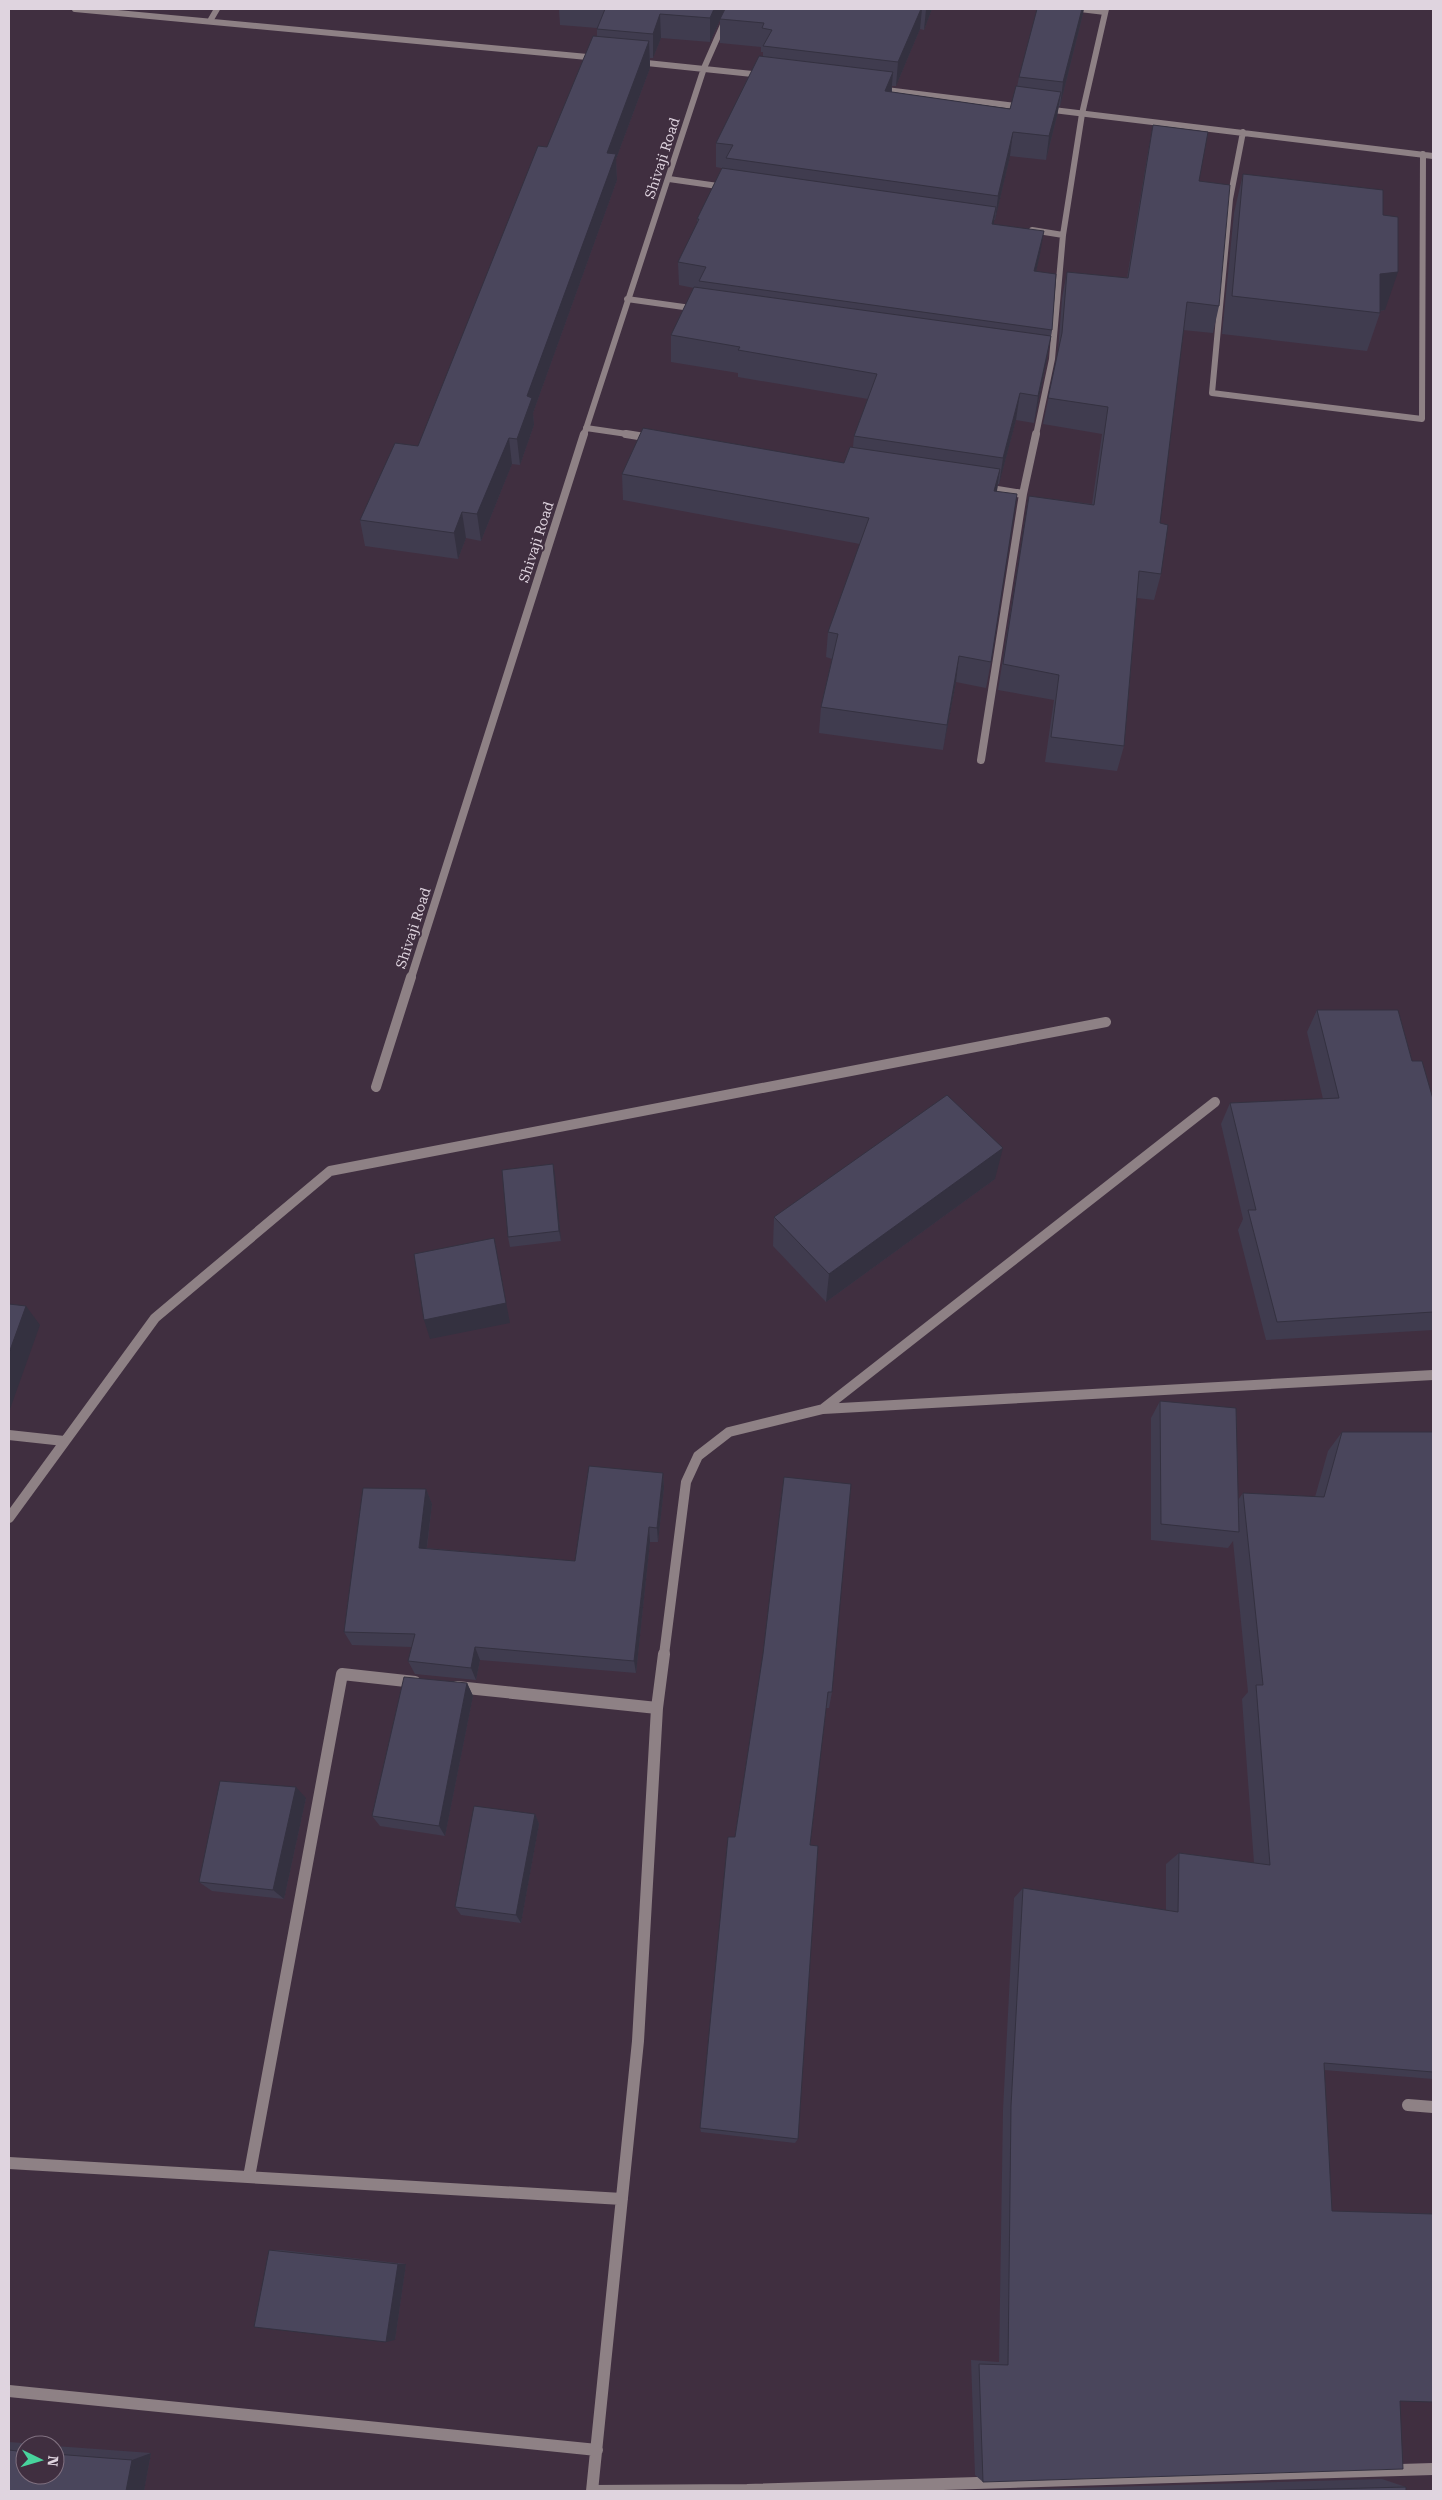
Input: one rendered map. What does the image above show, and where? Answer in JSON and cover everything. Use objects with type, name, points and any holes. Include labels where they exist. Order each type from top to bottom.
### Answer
[{"type":"street","points":[[75,9],[606,59]]},
{"type":"street","points":[[210,21],[217,9]]},
{"type":"street","name":"Shivaji Road","points":[[376,1087],[627,299],[669,179],[704,68],[730,9]]},
{"type":"street","points":[[981,760],[1023,494],[1052,359],[1063,235],[1082,114],[1105,10],[1080,9]]},
{"type":"street","points":[[625,61],[772,76]]},
{"type":"street","points":[[869,88],[1433,156]]},
{"type":"street","points":[[1243,132],[1230,199],[1212,393],[1422,419],[1423,154]]},
{"type":"street","points":[[669,179],[733,188]]},
{"type":"street","points":[[1024,229],[1063,235]]},
{"type":"street","points":[[627,299],[711,311]]},
{"type":"street","points":[[1042,358],[1052,359]]},
{"type":"street","points":[[586,428],[664,440]]},
{"type":"street","points":[[975,487],[1023,494]]},
{"type":"street","points":[[9,1518],[155,1318],[330,1171],[1106,1022]]},
{"type":"street","points":[[823,1409],[1214,1102]]},
{"type":"street","points":[[1433,1375],[823,1409],[729,1432],[698,1456],[686,1482],[658,1708],[638,2041],[592,2491],[757,2489],[1433,2469]]},
{"type":"street","points":[[9,1435],[64,1441]]},
{"type":"street","points":[[250,2177],[342,1674],[658,1708]]},
{"type":"street","points":[[1408,2104],[1433,2106]]},
{"type":"street","points":[[9,2163],[622,2198]]},
{"type":"street","points":[[9,2391],[597,2450]]},
{"type":"building","points":[[605,9],[714,9],[710,18],[660,14],[653,34],[597,29]]},
{"type":"building","points":[[725,9],[921,9],[898,62],[763,46],[772,30],[762,28],[764,23],[720,19]]},
{"type":"building","points":[[1037,9],[1082,9],[1063,82],[1019,77]]},
{"type":"building","points":[[593,36],[649,41],[607,153],[616,154],[527,396],[532,398],[517,439],[509,438],[477,514],[462,512],[454,533],[360,520],[395,443],[418,446],[538,146],[547,147]]},
{"type":"building","points":[[759,56],[893,72],[885,91],[1010,109],[1016,86],[1061,92],[1049,136],[1013,132],[998,196],[726,158],[733,145],[716,143]]},
{"type":"building","points":[[1153,125],[1208,132],[1199,181],[1230,185],[1219,306],[1187,302],[1160,523],[1168,525],[1161,574],[1139,571],[1124,746],[1051,737],[1059,675],[1003,664],[1029,496],[1094,505],[1108,407],[1048,398],[1062,333],[1067,272],[1128,278]]},
{"type":"building","points":[[722,168],[996,207],[992,224],[1044,231],[1034,271],[1056,274],[1052,330],[699,281],[706,267],[678,262]]},
{"type":"building","points":[[1243,174],[1383,190],[1383,215],[1398,217],[1398,272],[1380,274],[1380,313],[1232,296]]},
{"type":"building","points":[[694,287],[1051,336],[1038,396],[1020,393],[1003,458],[854,436],[877,374],[738,350],[740,347],[671,335]]},
{"type":"building","points":[[643,428],[844,463],[850,447],[1000,469],[994,491],[1017,494],[991,662],[959,656],[947,725],[821,707],[838,634],[828,632],[869,518],[622,474]]},
{"type":"building","points":[[1317,1010],[1398,1010],[1412,1061],[1422,1061],[1433,1099],[1433,1312],[1277,1322],[1248,1210],[1256,1210],[1230,1103],[1339,1098]]},
{"type":"building","points":[[947,1095],[1003,1148],[829,1274],[774,1217]]},
{"type":"building","points":[[553,1164],[559,1231],[508,1237],[502,1170]]},
{"type":"building","points":[[494,1238],[506,1303],[424,1320],[414,1254]]},
{"type":"building","points":[[9,1304],[26,1306],[9,1353]]},
{"type":"building","points":[[1160,1401],[1236,1408],[1239,1532],[1161,1524]]},
{"type":"building","points":[[1342,1432],[1433,1432],[1433,2072],[1324,2063],[1332,2211],[1433,2214],[1433,2402],[1400,2401],[1403,2469],[983,2482],[979,2364],[1008,2365],[1011,2106],[1023,1888],[1178,1912],[1179,1853],[1270,1865],[1256,1685],[1263,1685],[1243,1493],[1324,1497]]},
{"type":"building","points":[[589,1466],[663,1473],[657,1528],[649,1527],[634,1661],[475,1647],[471,1668],[408,1661],[415,1634],[344,1632],[363,1488],[426,1489],[419,1548],[575,1561]]},
{"type":"building","points":[[784,1477],[851,1484],[832,1692],[828,1692],[810,1845],[818,1846],[798,2139],[700,2128],[728,1837],[735,1837],[763,1654]]},
{"type":"building","points":[[404,1677],[467,1683],[439,1826],[372,1816]]},
{"type":"building","points":[[220,1781],[296,1787],[273,1890],[199,1882]]},
{"type":"building","points":[[474,1806],[535,1814],[516,1915],[455,1907]]},
{"type":"building","points":[[269,2250],[398,2264],[386,2342],[254,2327]]},
{"type":"building","points":[[9,2450],[15,2451],[15,2485],[65,2485],[65,2455],[132,2460],[126,2491],[9,2491]]},
{"type":"building","points":[[1406,2487],[1406,2491],[1254,2491]]}]
